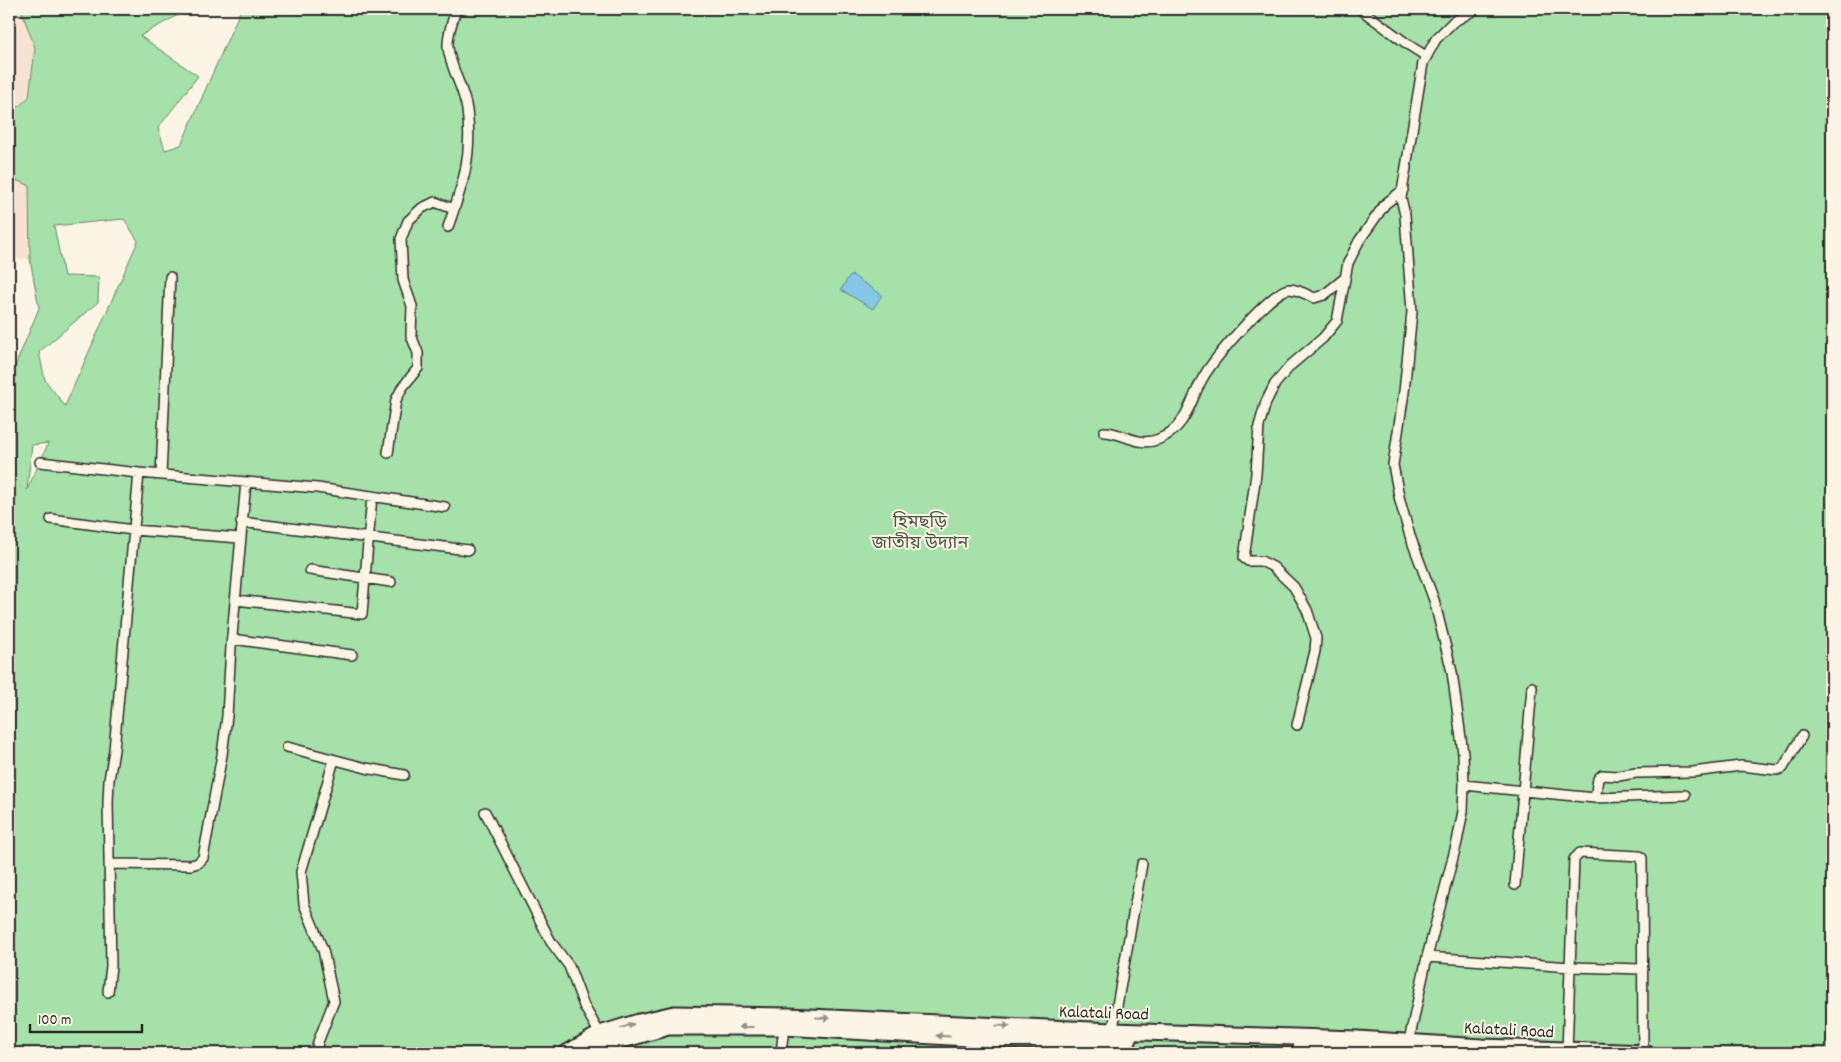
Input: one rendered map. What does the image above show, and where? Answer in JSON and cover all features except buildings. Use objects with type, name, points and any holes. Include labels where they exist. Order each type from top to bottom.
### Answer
[{"type":"highway","name":"Kalatali Road","points":[[567,1053],[600,1034],[674,1014],[788,1016],[976,1031],[1000,1040],[1112,1036],[1357,1051],[1410,1047]]},
{"type":"highway","name":"Kalatali Road","points":[[589,1053],[604,1044],[668,1027],[784,1027],[976,1031],[1410,1047],[1482,1047],[1647,1053]]},
{"type":"street","points":[[448,227],[464,180],[469,136],[463,91],[448,47],[456,9]]},
{"type":"street","points":[[1360,9],[1426,56]]},
{"type":"street","points":[[1410,1047],[1427,957],[1457,842],[1463,811],[1464,785],[1463,753],[1452,672],[1434,600],[1407,527],[1393,465],[1404,392],[1412,312],[1402,194],[1423,63],[1436,39],[1453,22],[1476,9]]},
{"type":"street","points":[[1297,725],[1315,652],[1316,638],[1307,610],[1294,587],[1273,567],[1261,561],[1248,561],[1244,558],[1256,474],[1259,426],[1266,402],[1275,384],[1291,365],[1323,338],[1337,321],[1348,263],[1359,241],[1385,204],[1402,194]]},
{"type":"street","points":[[388,453],[396,400],[402,388],[418,368],[418,353],[411,335],[412,306],[403,280],[401,238],[408,222],[422,208],[435,202],[454,209]]},
{"type":"street","points":[[161,475],[170,277]]},
{"type":"street","points":[[1104,432],[1112,432],[1128,439],[1146,441],[1158,440],[1164,437],[1182,423],[1204,376],[1222,350],[1247,322],[1273,299],[1287,289],[1297,290],[1314,298],[1324,295],[1345,278]]},
{"type":"street","points":[[40,462],[139,474],[317,488],[445,507]]},
{"type":"street","points":[[108,992],[111,966],[109,780],[116,731],[139,474]]},
{"type":"street","points":[[109,864],[191,865],[198,863],[203,858],[222,755],[246,482]]},
{"type":"street","points":[[236,600],[362,614],[372,496]]},
{"type":"street","points":[[51,519],[133,530],[240,538]]},
{"type":"street","points":[[241,522],[468,550]]},
{"type":"street","points":[[310,570],[391,582]]},
{"type":"street","points":[[232,639],[352,656]]},
{"type":"street","points":[[1515,885],[1532,687]]},
{"type":"street","points":[[1595,798],[1598,779],[1602,775],[1618,776],[1636,773],[1693,772],[1741,766],[1777,770],[1783,768],[1802,736]]},
{"type":"street","points":[[287,747],[334,760],[404,775]]},
{"type":"street","points":[[316,1053],[318,1042],[334,1001],[323,950],[304,904],[301,872],[334,760]]},
{"type":"street","points":[[1464,785],[1595,798],[1685,795]]},
{"type":"street","points":[[485,812],[551,942],[569,966],[584,1006],[600,1034]]},
{"type":"street","points":[[1567,1051],[1572,967],[1574,859],[1580,853],[1640,856],[1642,858],[1643,1053]]},
{"type":"street","points":[[1112,1036],[1142,864]]},
{"type":"street","points":[[1427,957],[1572,967],[1643,969]]},
{"type":"street","points":[[781,1053],[784,1027]]},
{"type":"street","points":[[988,1053],[1000,1040]]},
{"type":"shaded area","points":[[9,9],[21,9],[35,48],[29,97],[9,115]]},
{"type":"shaded area","points":[[9,178],[29,185],[30,259],[9,259]]},
{"type":"green space","name":"হিমছড়ি জাতীয় উদ্যান","points":[[21,9],[189,9],[140,36],[198,76],[158,128],[165,150],[181,145],[241,9],[1832,9],[1832,1053],[9,1053],[9,381],[39,308],[30,259],[29,185],[9,178],[9,115],[29,97],[35,48]],"holes":[[[124,219],[138,241],[65,406],[45,380],[39,352],[98,302],[99,277],[64,276],[54,226]],[[48,444],[27,490],[32,445]]]},
{"type":"water","points":[[852,275],[882,295],[873,309],[841,290]]}]
